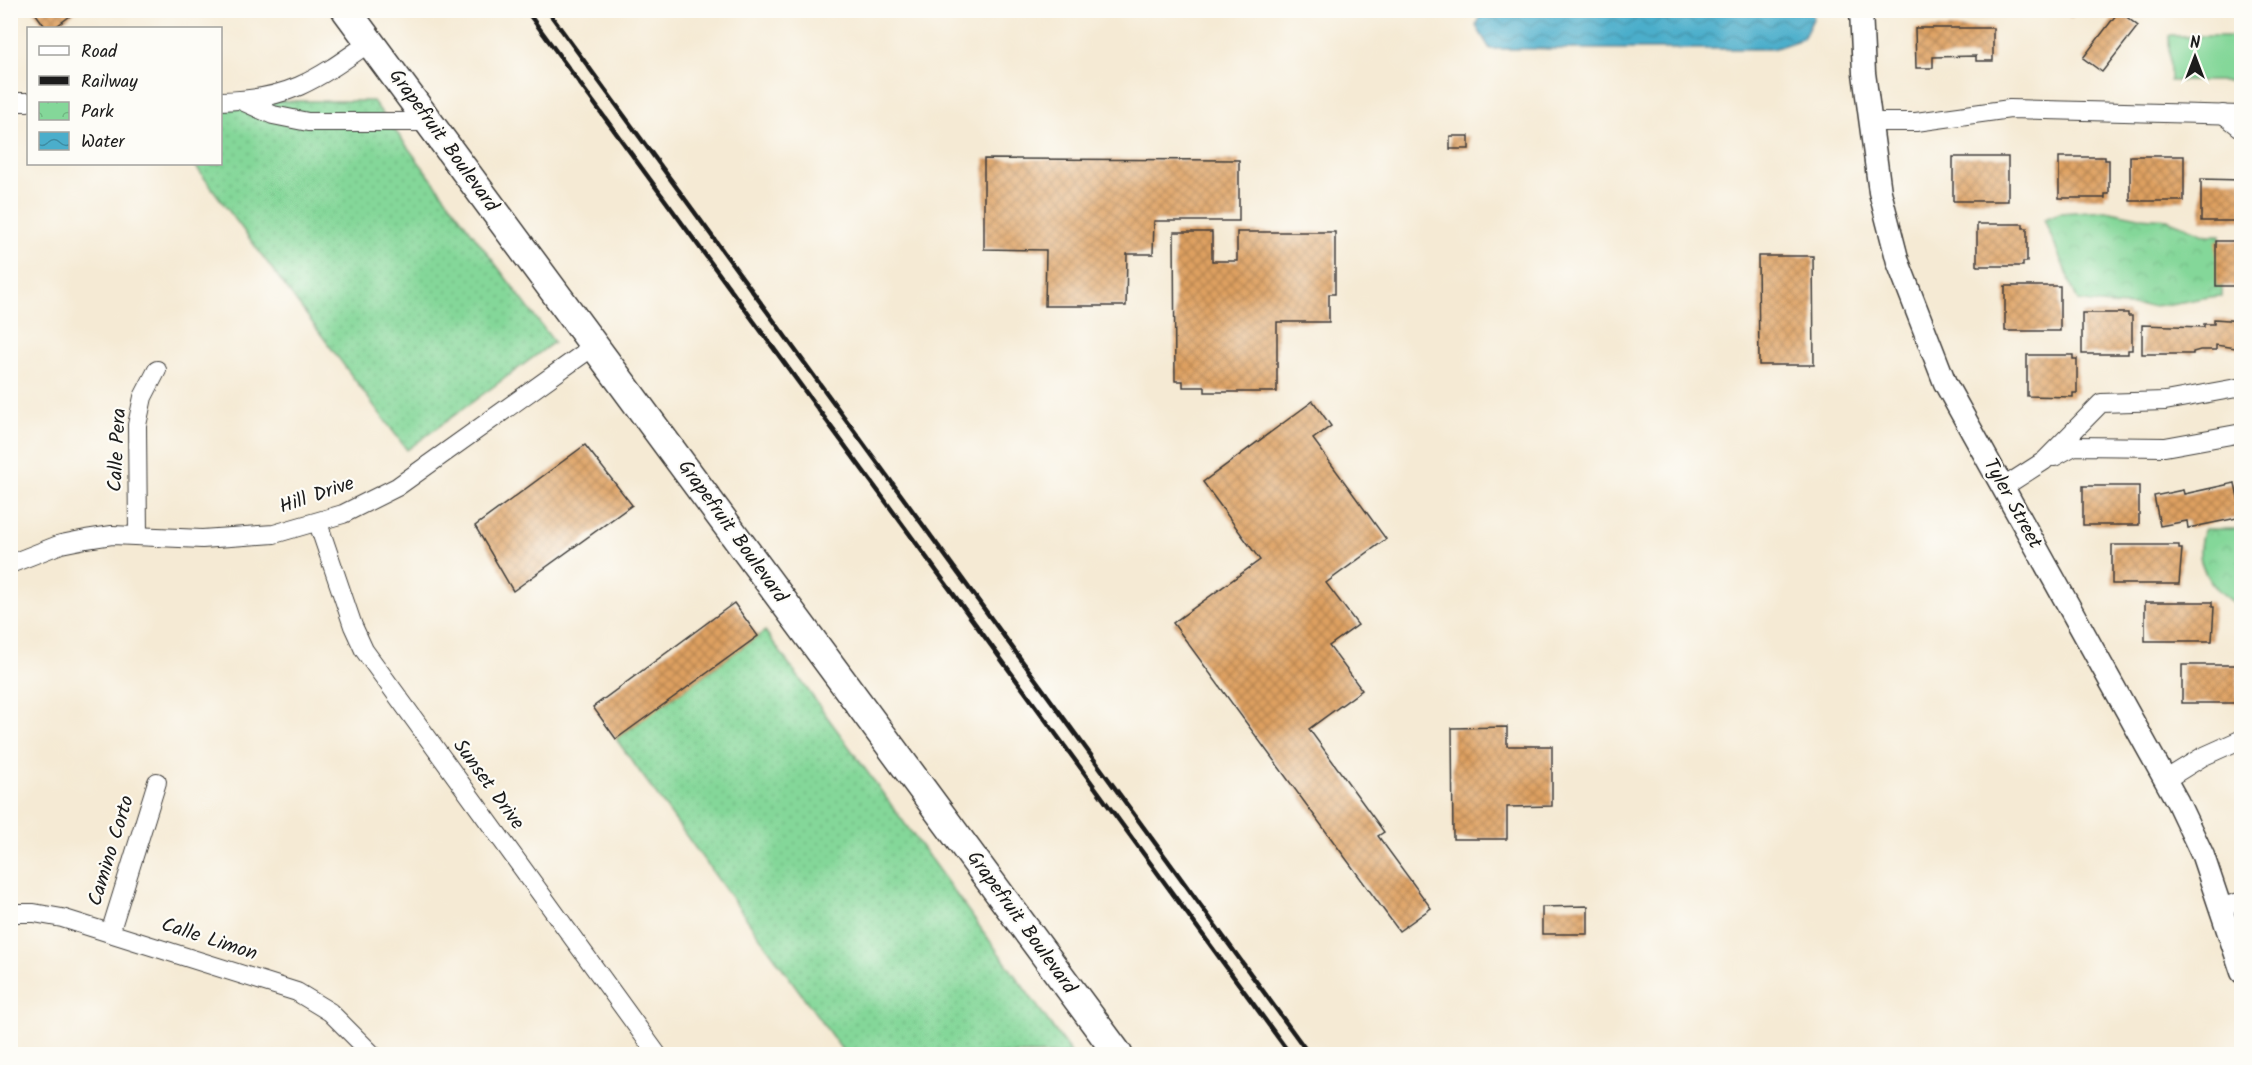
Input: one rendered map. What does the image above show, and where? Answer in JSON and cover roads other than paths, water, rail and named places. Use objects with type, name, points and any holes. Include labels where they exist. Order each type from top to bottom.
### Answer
[{"type":"main road","name":"Grapefruit Boulevard","points":[[346,10],[1118,1054]]},
{"type":"street","name":"Tyler Street","points":[[1861,10],[1864,74],[1880,192],[1898,262],[1919,321],[1945,383],[2165,780],[2203,856],[2232,904],[2241,972]]},
{"type":"street","points":[[222,101],[242,101],[281,95],[316,79],[370,42]]},
{"type":"street","points":[[242,101],[273,116],[308,122],[429,122]]},
{"type":"street","points":[[10,102],[27,102]]},
{"type":"street","points":[[1871,122],[1916,122],[2010,109],[2241,115]]},
{"type":"street","points":[[2223,114],[2241,129]]},
{"type":"street","name":"Hill Drive","points":[[10,564],[60,544],[112,535],[232,538],[274,534],[318,523],[370,502],[397,487],[594,346]]},
{"type":"street","name":"Calle Pera","points":[[138,536],[137,425],[143,397],[157,369]]},
{"type":"street","points":[[2044,461],[2101,403],[2165,401],[2241,387]]},
{"type":"street","points":[[2002,488],[2044,461],[2074,446],[2165,447],[2241,433]]},
{"type":"street","name":"Sunset Drive","points":[[318,523],[353,626],[364,650],[657,1054]]},
{"type":"street","points":[[2165,780],[2202,757],[2241,739]]},
{"type":"street","name":"Camino Corto","points":[[110,933],[157,782]]},
{"type":"street","name":"Calle Limon","points":[[10,913],[34,913],[62,918],[297,992],[330,1012],[372,1054]]},
{"type":"water","points":[[1483,10],[1813,10],[1813,19],[1803,39],[1773,49],[1490,49],[1476,26]]},
{"type":"railway","points":[[526,10],[1290,1054]]},
{"type":"railway","points":[[547,10],[1309,1054]]}]
